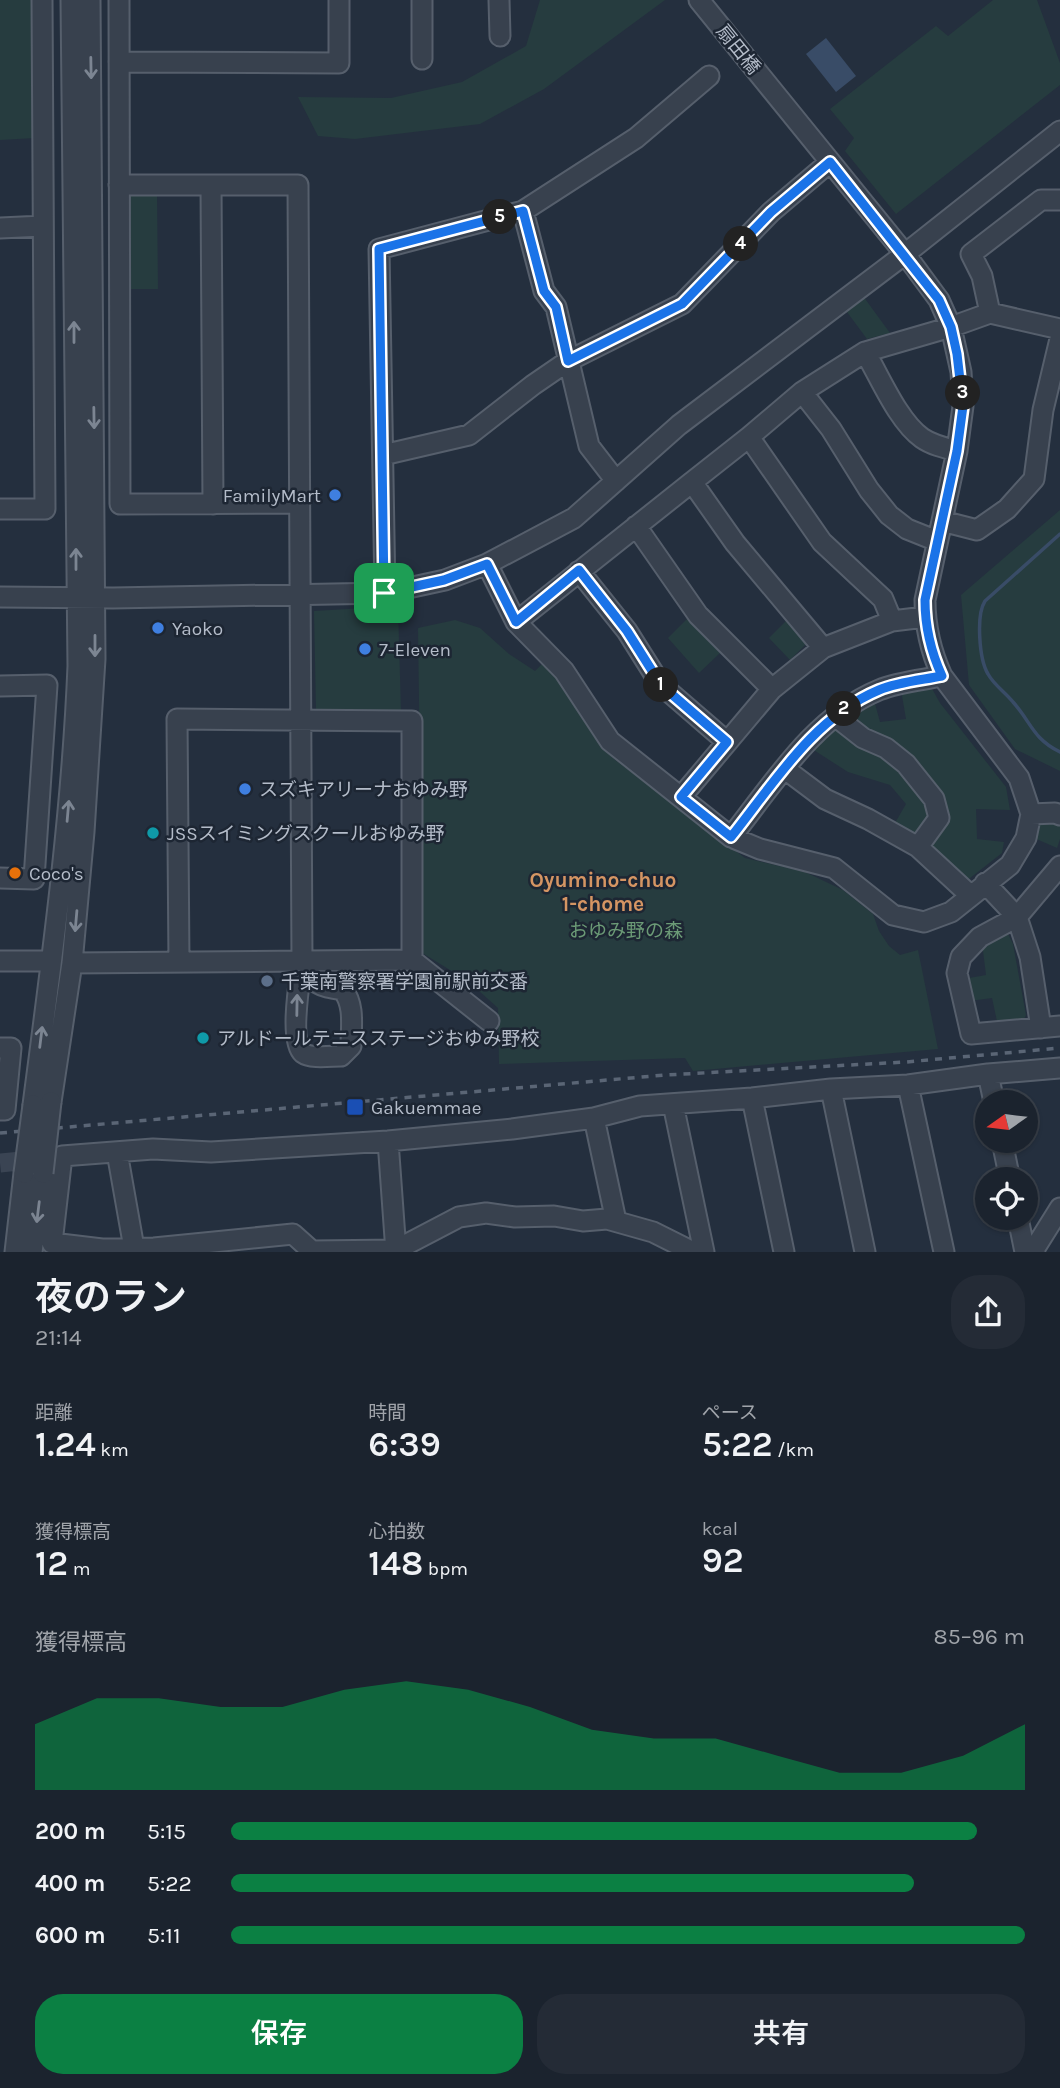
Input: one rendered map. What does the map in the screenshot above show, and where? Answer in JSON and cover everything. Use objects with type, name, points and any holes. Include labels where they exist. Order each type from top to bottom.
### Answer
[{"type":"street","points":[[0,509],[45,509],[42,0]]},
{"type":"street","points":[[42,1104],[72,963],[93,718],[86,598],[72,0]]},
{"type":"street","points":[[32,1251],[34,1173],[42,1104],[51,961],[61,882],[86,598],[90,0]]},
{"type":"street","points":[[119,0],[120,504],[300,503]]},
{"type":"street","points":[[119,62],[339,63],[339,0]]},
{"type":"street","points":[[422,0],[422,59]]},
{"type":"street","points":[[499,0],[500,36]]},
{"type":"street","name":"扇田橋","points":[[699,0],[905,254],[939,300],[951,327],[963,406],[957,451],[925,600],[925,617],[934,657],[942,676],[1019,778],[1031,814]]},
{"type":"street","points":[[384,593],[379,249],[523,211],[636,138],[709,76]]},
{"type":"street","points":[[0,597],[384,593],[444,580],[487,564],[574,518],[689,418],[905,254],[1060,131]]},
{"type":"street","points":[[383,456],[469,435],[568,361],[682,304],[771,212],[830,162]]},
{"type":"street","points":[[119,185],[298,185],[302,961],[297,993],[298,1045],[302,1052],[310,1056],[341,1056],[351,1046],[351,1005],[348,996],[343,990],[315,983],[306,972],[302,961]]},
{"type":"street","points":[[211,185],[212,504]]},
{"type":"street","points":[[990,313],[982,276],[971,254],[1041,200],[1060,200]]},
{"type":"street","points":[[523,211],[544,291],[556,307],[589,446],[616,481]]},
{"type":"street","points":[[0,228],[43,226]]},
{"type":"street","points":[[516,622],[802,392],[865,352],[990,313],[1060,329]]},
{"type":"street","points":[[942,521],[977,530],[1007,509],[1034,479],[1043,410],[1060,339]]},
{"type":"street","points":[[865,352],[903,418],[921,438],[941,448],[957,451]]},
{"type":"street","points":[[802,392],[831,429],[869,490],[889,515],[907,529],[937,541]]},
{"type":"street","points":[[748,437],[822,542],[883,599],[892,621]]},
{"type":"street","points":[[692,482],[735,543],[824,648]]},
{"type":"street","points":[[636,526],[698,615],[772,689]]},
{"type":"street","points":[[487,564],[516,622],[564,671],[610,741],[731,837],[760,849],[834,868],[893,915],[924,922],[951,912],[1010,865],[1026,838],[1031,814],[1060,815]]},
{"type":"street","points":[[579,570],[627,631],[661,685],[727,742]]},
{"type":"street","points":[[681,797],[772,689],[824,648],[892,621],[925,617]]},
{"type":"street","points":[[731,837],[809,739],[848,706],[881,689],[942,676]]},
{"type":"street","points":[[0,686],[47,685],[34,878],[0,878]]},
{"type":"street","points":[[835,716],[863,738],[886,748],[906,764],[934,799],[939,818],[918,847]]},
{"type":"street","points":[[179,962],[177,719],[412,721],[412,960]]},
{"type":"street","points":[[785,769],[825,799],[918,847],[1017,917],[1051,1027],[971,1034],[957,973],[961,957],[980,937],[1017,917],[1060,866]]},
{"type":"street","points":[[72,963],[412,960],[489,1021]]},
{"type":"street","points":[[0,961],[51,961]]},
{"type":"street","points":[[0,1048],[11,1048],[5,1110],[0,1110]]},
{"type":"street","points":[[693,1251],[653,1232],[607,1219],[583,1221],[554,1216],[515,1217],[486,1213],[459,1217],[396,1251],[313,1251],[293,1234],[154,1248],[102,1249],[52,1242],[62,1156],[153,1149],[211,1152],[388,1141],[594,1118],[640,1106],[908,1085],[1060,1068]]},
{"type":"street","points":[[988,1074],[991,1090]]},
{"type":"street","points":[[908,1085],[944,1251]]},
{"type":"street","points":[[831,1089],[865,1251]]},
{"type":"street","points":[[752,1098],[784,1251]]},
{"type":"street","points":[[673,1104],[704,1251]]},
{"type":"street","points":[[594,1118],[616,1221]]},
{"type":"street","points":[[388,1141],[396,1251]]},
{"type":"street","points":[[117,1152],[134,1248]]},
{"type":"street","points":[[15,1251],[34,1173]]},
{"type":"street","points":[[1035,1251],[1060,1208]]},
{"type":"street","points":[[1021,1230],[1025,1251]]},
{"type":"green space","points":[[0,0],[35,0],[35,138],[0,140]]},
{"type":"green space","points":[[540,0],[665,0],[544,89],[480,124],[355,139],[318,136],[298,97],[391,98],[462,82],[526,46]]},
{"type":"green space","points":[[993,0],[1037,0],[1060,63],[1060,85],[896,214],[845,151],[854,138],[830,109],[936,26],[948,36]]},
{"type":"green space","points":[[121,193],[157,193],[158,289],[122,289]]},
{"type":"green space","points":[[863,296],[890,333],[867,339],[847,312]]},
{"type":"green space","points":[[1060,510],[1060,771],[1015,749],[969,685],[961,595]]},
{"type":"green space","points":[[398,606],[401,712],[316,710],[314,611]]},
{"type":"green space","points":[[687,619],[720,653],[699,673],[668,638]]},
{"type":"green space","name":"おゆみ野の森","points":[[455,620],[480,628],[509,654],[535,671],[542,664],[561,682],[595,738],[614,759],[745,858],[805,872],[843,890],[873,914],[879,931],[889,946],[900,955],[918,950],[938,1049],[693,1071],[685,1058],[499,1064],[498,1008],[468,981],[419,951],[418,628]]},
{"type":"green space","points":[[787,620],[806,644],[790,660],[769,638]]},
{"type":"green space","points":[[931,687],[940,703],[1006,787],[1010,810],[976,809],[977,839],[1004,842],[1002,853],[965,882],[927,848],[944,808],[845,721],[874,700],[880,722],[906,719],[901,690]]},
{"type":"green space","points":[[831,725],[854,744],[891,759],[929,800],[930,815],[918,835],[911,837],[895,823],[906,804],[890,785],[848,772],[809,747]]},
{"type":"green space","points":[[1034,819],[1060,823],[1057,848],[1025,834]]},
{"type":"green space","points":[[1005,928],[1013,944],[1026,1015],[1023,1021],[997,1021],[992,998],[962,1002],[958,980],[986,975],[982,943]]},
{"type":"water","points":[[826,38],[856,76],[836,92],[806,54]]},
{"type":"waterway","points":[[1060,534],[985,601],[980,616],[982,658],[990,678],[1010,698],[1038,736],[1060,752]]},
{"type":"tunnel","points":[[0,1163],[40,1159]]},
{"type":"railway","points":[[0,1133],[665,1075],[906,1062],[1060,1048]]},
{"type":"place","name":"FamilyMart","points":[[335,495]]},
{"type":"place","name":"Yaoko","points":[[158,628]]},
{"type":"place","name":"7-Eleven","points":[[365,649]]},
{"type":"place","name":"スズキアリーナおゆみ野","points":[[245,789]]},
{"type":"place","name":"JSSスイミングスクールおゆみ野","points":[[153,833]]},
{"type":"place","name":"Coco's","points":[[15,873]]},
{"type":"place","name":"千葉南警察署学園前駅前交番","points":[[267,981]]},
{"type":"place","name":"アルドールテニスステージおゆみ野校","points":[[203,1038]]},
{"type":"place","name":"Gakuemmae","points":[[355,1107]]},
{"type":"district","name":"Oyumino-chuo 1-chome","points":[[603,892]]},
{"type":"route","points":[[830,162],[939,300],[951,327],[961,372],[963,406],[957,451],[925,600],[925,617],[934,657],[942,676],[881,689],[848,706],[809,739],[731,837],[681,797],[727,742],[661,685],[627,631],[579,570],[516,622],[487,564],[444,580],[384,593],[379,249],[523,211],[544,291],[556,307],[568,361],[682,304],[771,212],[830,162]]}]
